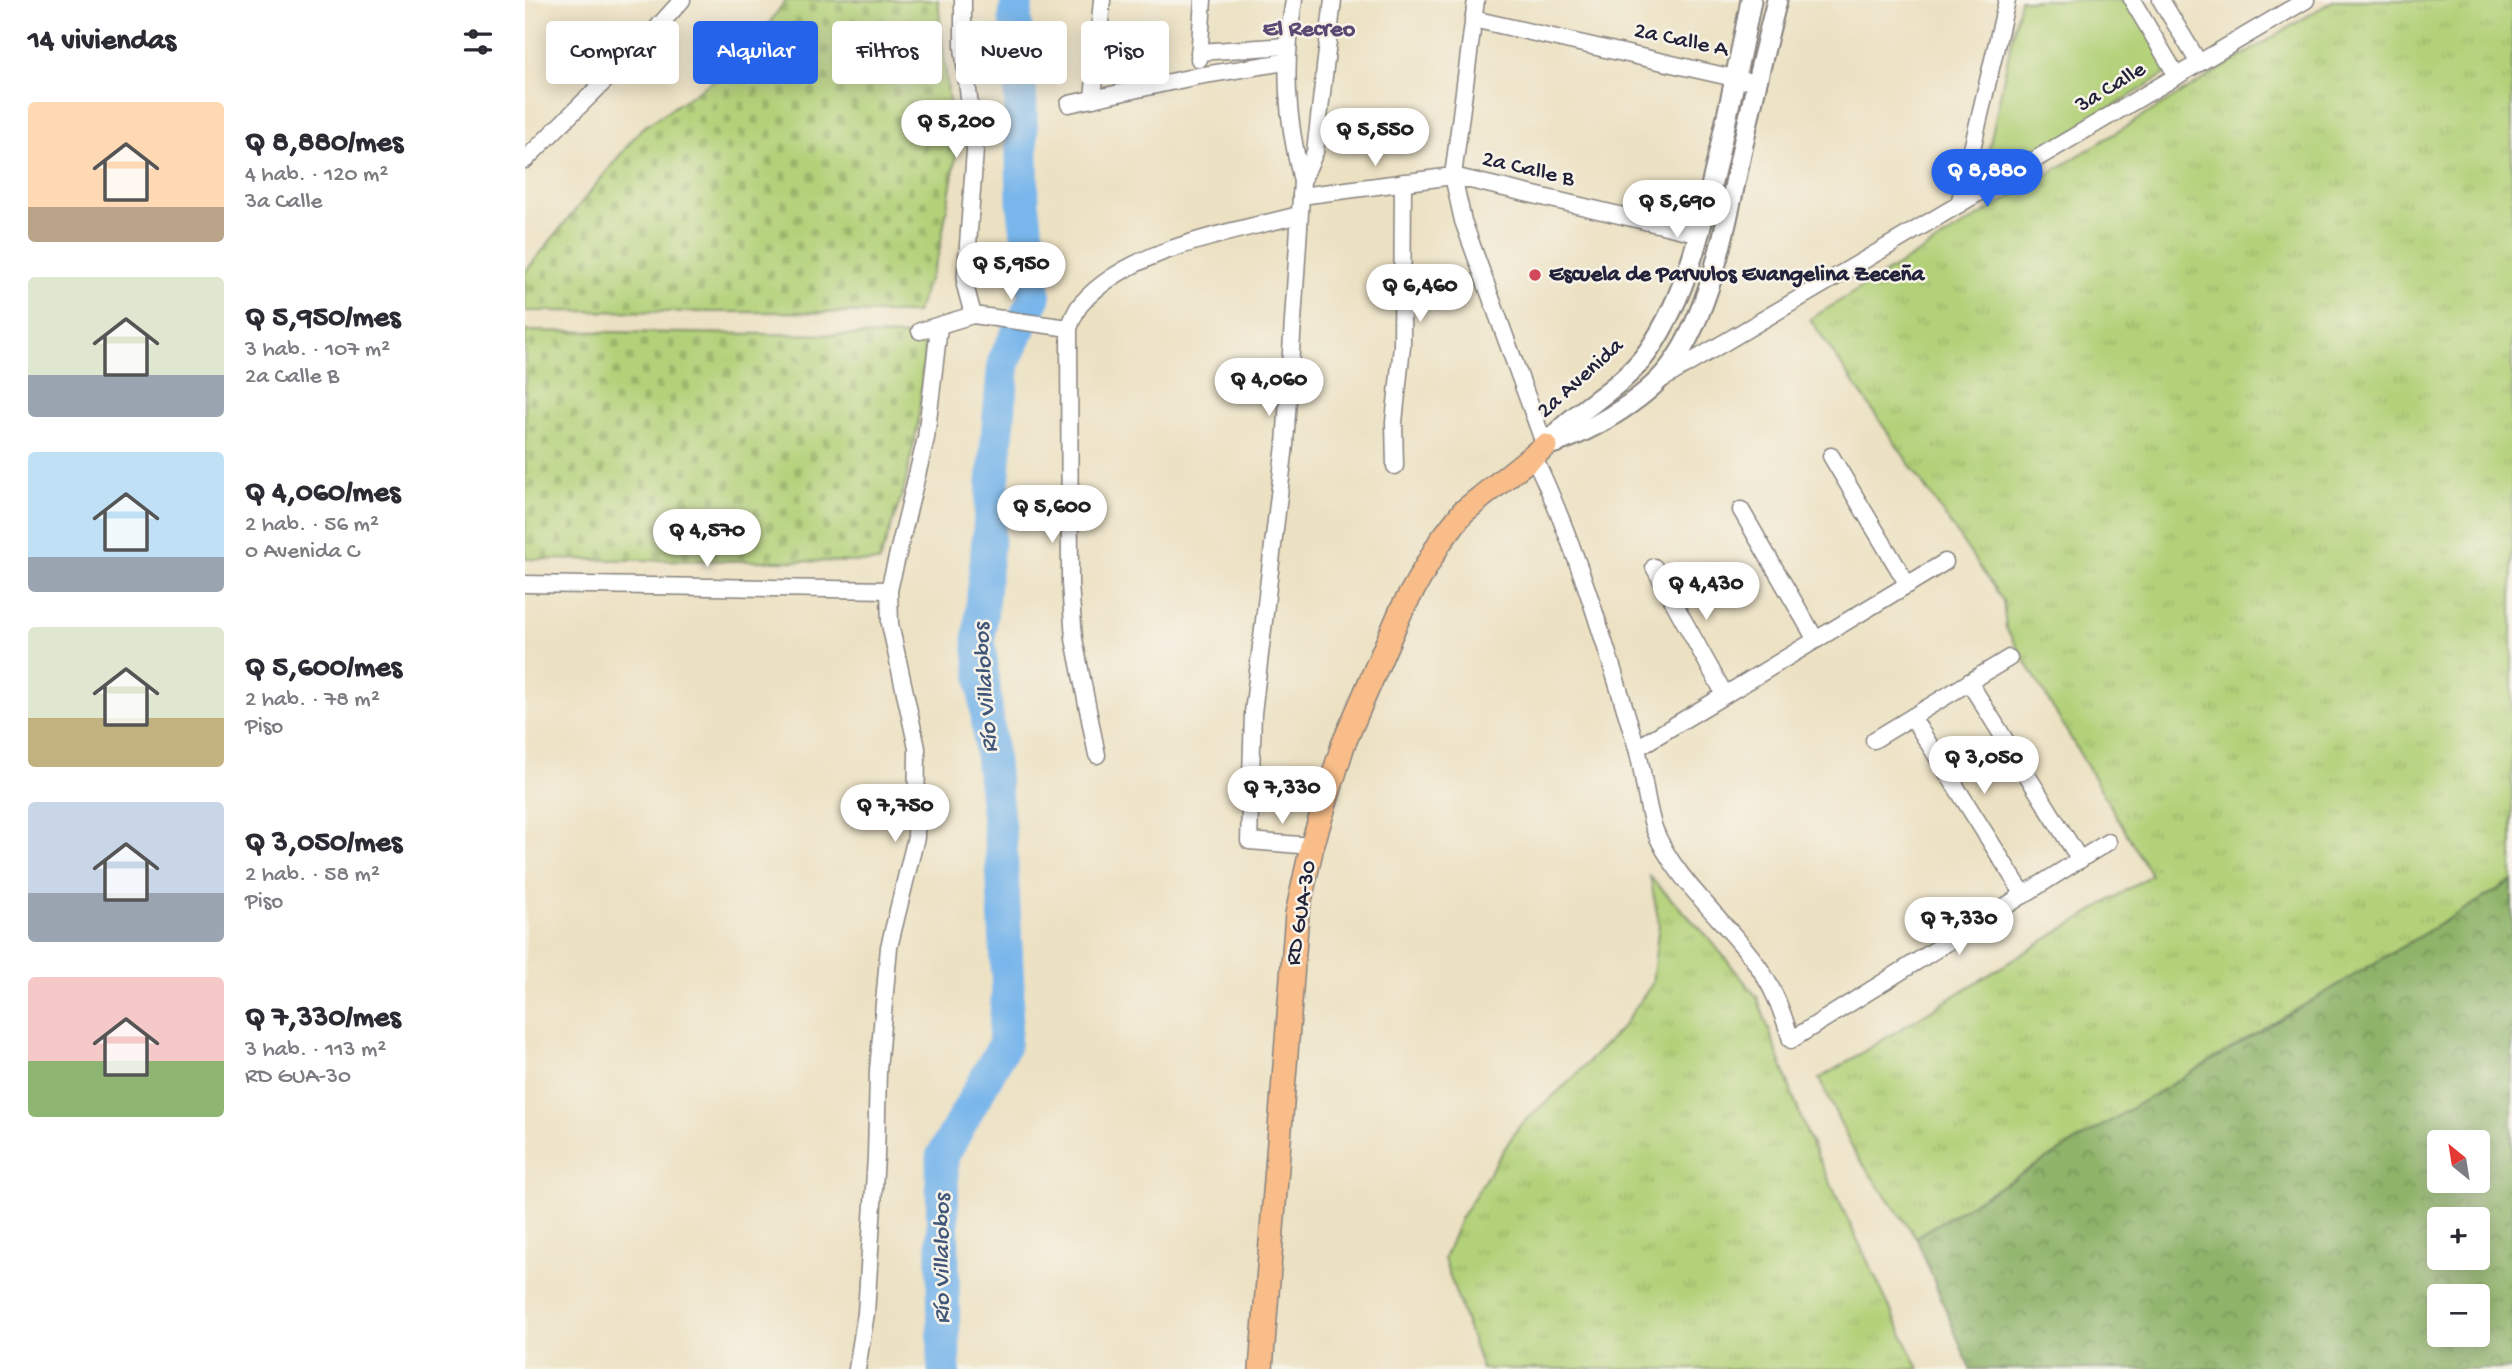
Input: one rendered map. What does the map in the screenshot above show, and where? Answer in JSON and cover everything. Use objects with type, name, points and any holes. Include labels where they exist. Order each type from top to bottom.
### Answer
[{"type":"main road","name":"RD GUA-30","points":[[1261,1369],[1297,914],[1312,846],[1343,746],[1402,611],[1440,541],[1463,512],[1539,450]]},
{"type":"street","points":[[525,160],[647,39],[682,0]]},
{"type":"street","points":[[963,0],[963,47],[975,150],[965,285],[977,315]]},
{"type":"street","points":[[1093,99],[1102,0]]},
{"type":"street","points":[[1198,76],[1203,0]]},
{"type":"street","points":[[1294,0],[1285,54],[1293,143],[1302,188]]},
{"type":"street","points":[[1312,846],[1249,841],[1253,713],[1285,445],[1299,215],[1302,188],[1315,152],[1333,0]]},
{"type":"street","points":[[1476,0],[1453,176],[1463,221],[1637,748],[1655,829],[1677,867],[1754,960],[1772,987],[1791,1040],[2108,842]]},
{"type":"street","name":"2a Avenida","points":[[1539,450],[1560,427],[1616,387],[1634,369],[1649,349],[1675,302],[1700,234],[1751,0]]},
{"type":"street","name":"2a Avenida","points":[[1539,450],[1566,440],[1605,419],[1650,387],[1670,366],[1700,307],[1722,240],[1777,0]]},
{"type":"street","points":[[1959,204],[2007,0]]},
{"type":"street","points":[[2132,0],[2177,76]]},
{"type":"street","points":[[2161,0],[2199,63]]},
{"type":"street","name":"3a Calle","points":[[1650,387],[2306,0]]},
{"type":"street","name":"2a Calle A","points":[[1473,19],[1756,83]]},
{"type":"street","points":[[1199,52],[1285,54]]},
{"type":"street","points":[[1069,104],[1285,54]]},
{"type":"street","name":"2a Calle B","points":[[1302,188],[1453,176],[1700,234]]},
{"type":"street","points":[[1395,466],[1394,422],[1402,346],[1403,182]]},
{"type":"street","points":[[1097,755],[1074,639],[1070,584],[1069,328],[1079,306],[1101,285],[1135,264],[1177,248],[1299,215]]},
{"type":"street","points":[[920,331],[977,315],[1069,328]]},
{"type":"street","points":[[857,1369],[866,1313],[876,1157],[878,1070],[890,947],[916,837],[917,748],[890,624],[889,590],[926,438],[939,327]]},
{"type":"street","points":[[1634,369],[1650,387]]},
{"type":"street","points":[[1831,456],[1908,585]]},
{"type":"street","points":[[1741,510],[1816,640]]},
{"type":"street","points":[[1637,748],[1945,562]]},
{"type":"street","points":[[1654,567],[1725,695]]},
{"type":"street","points":[[525,584],[889,590]]},
{"type":"street","points":[[1874,740],[2009,658]]},
{"type":"street","points":[[1969,682],[2080,860]]},
{"type":"street","points":[[1912,717],[2024,895]]},
{"type":"green space","points":[[786,0],[938,0],[940,21],[832,21],[832,84],[942,84],[942,37],[957,151],[939,253],[916,313],[525,311],[525,272],[641,129],[708,84],[818,84],[818,21],[771,21]]},
{"type":"green space","points":[[2020,0],[2130,0],[2170,71],[2000,178],[1984,173]]},
{"type":"green space","points":[[2334,0],[2512,0],[2512,881],[1916,1237],[1856,1155],[1819,1079],[2151,875],[2006,628],[2003,601],[1810,319]]},
{"type":"green space","points":[[525,331],[926,336],[918,424],[904,489],[879,562],[525,559]]},
{"type":"green space","points":[[1650,877],[1708,937],[1757,997],[1807,1134],[1919,1369],[1482,1369],[1444,1259],[1460,1219],[1519,1126],[1570,1081],[1622,1027],[1652,984],[1659,923]]},
{"type":"green space","points":[[2512,881],[2512,1369],[1970,1369],[1916,1237]]},
{"type":"waterway","name":"Río Villalobos","points":[[944,1369],[942,1157],[1004,1045],[1008,986],[1001,848],[979,640],[1004,361],[1035,297],[1023,202],[1020,74],[1015,18],[1017,0]]},
{"type":"place","name":"Escuela de Parvulos Evangelina Zeceña","points":[[1535,275]]},
{"type":"district","name":"El Recreo","points":[[1309,30]]}]
